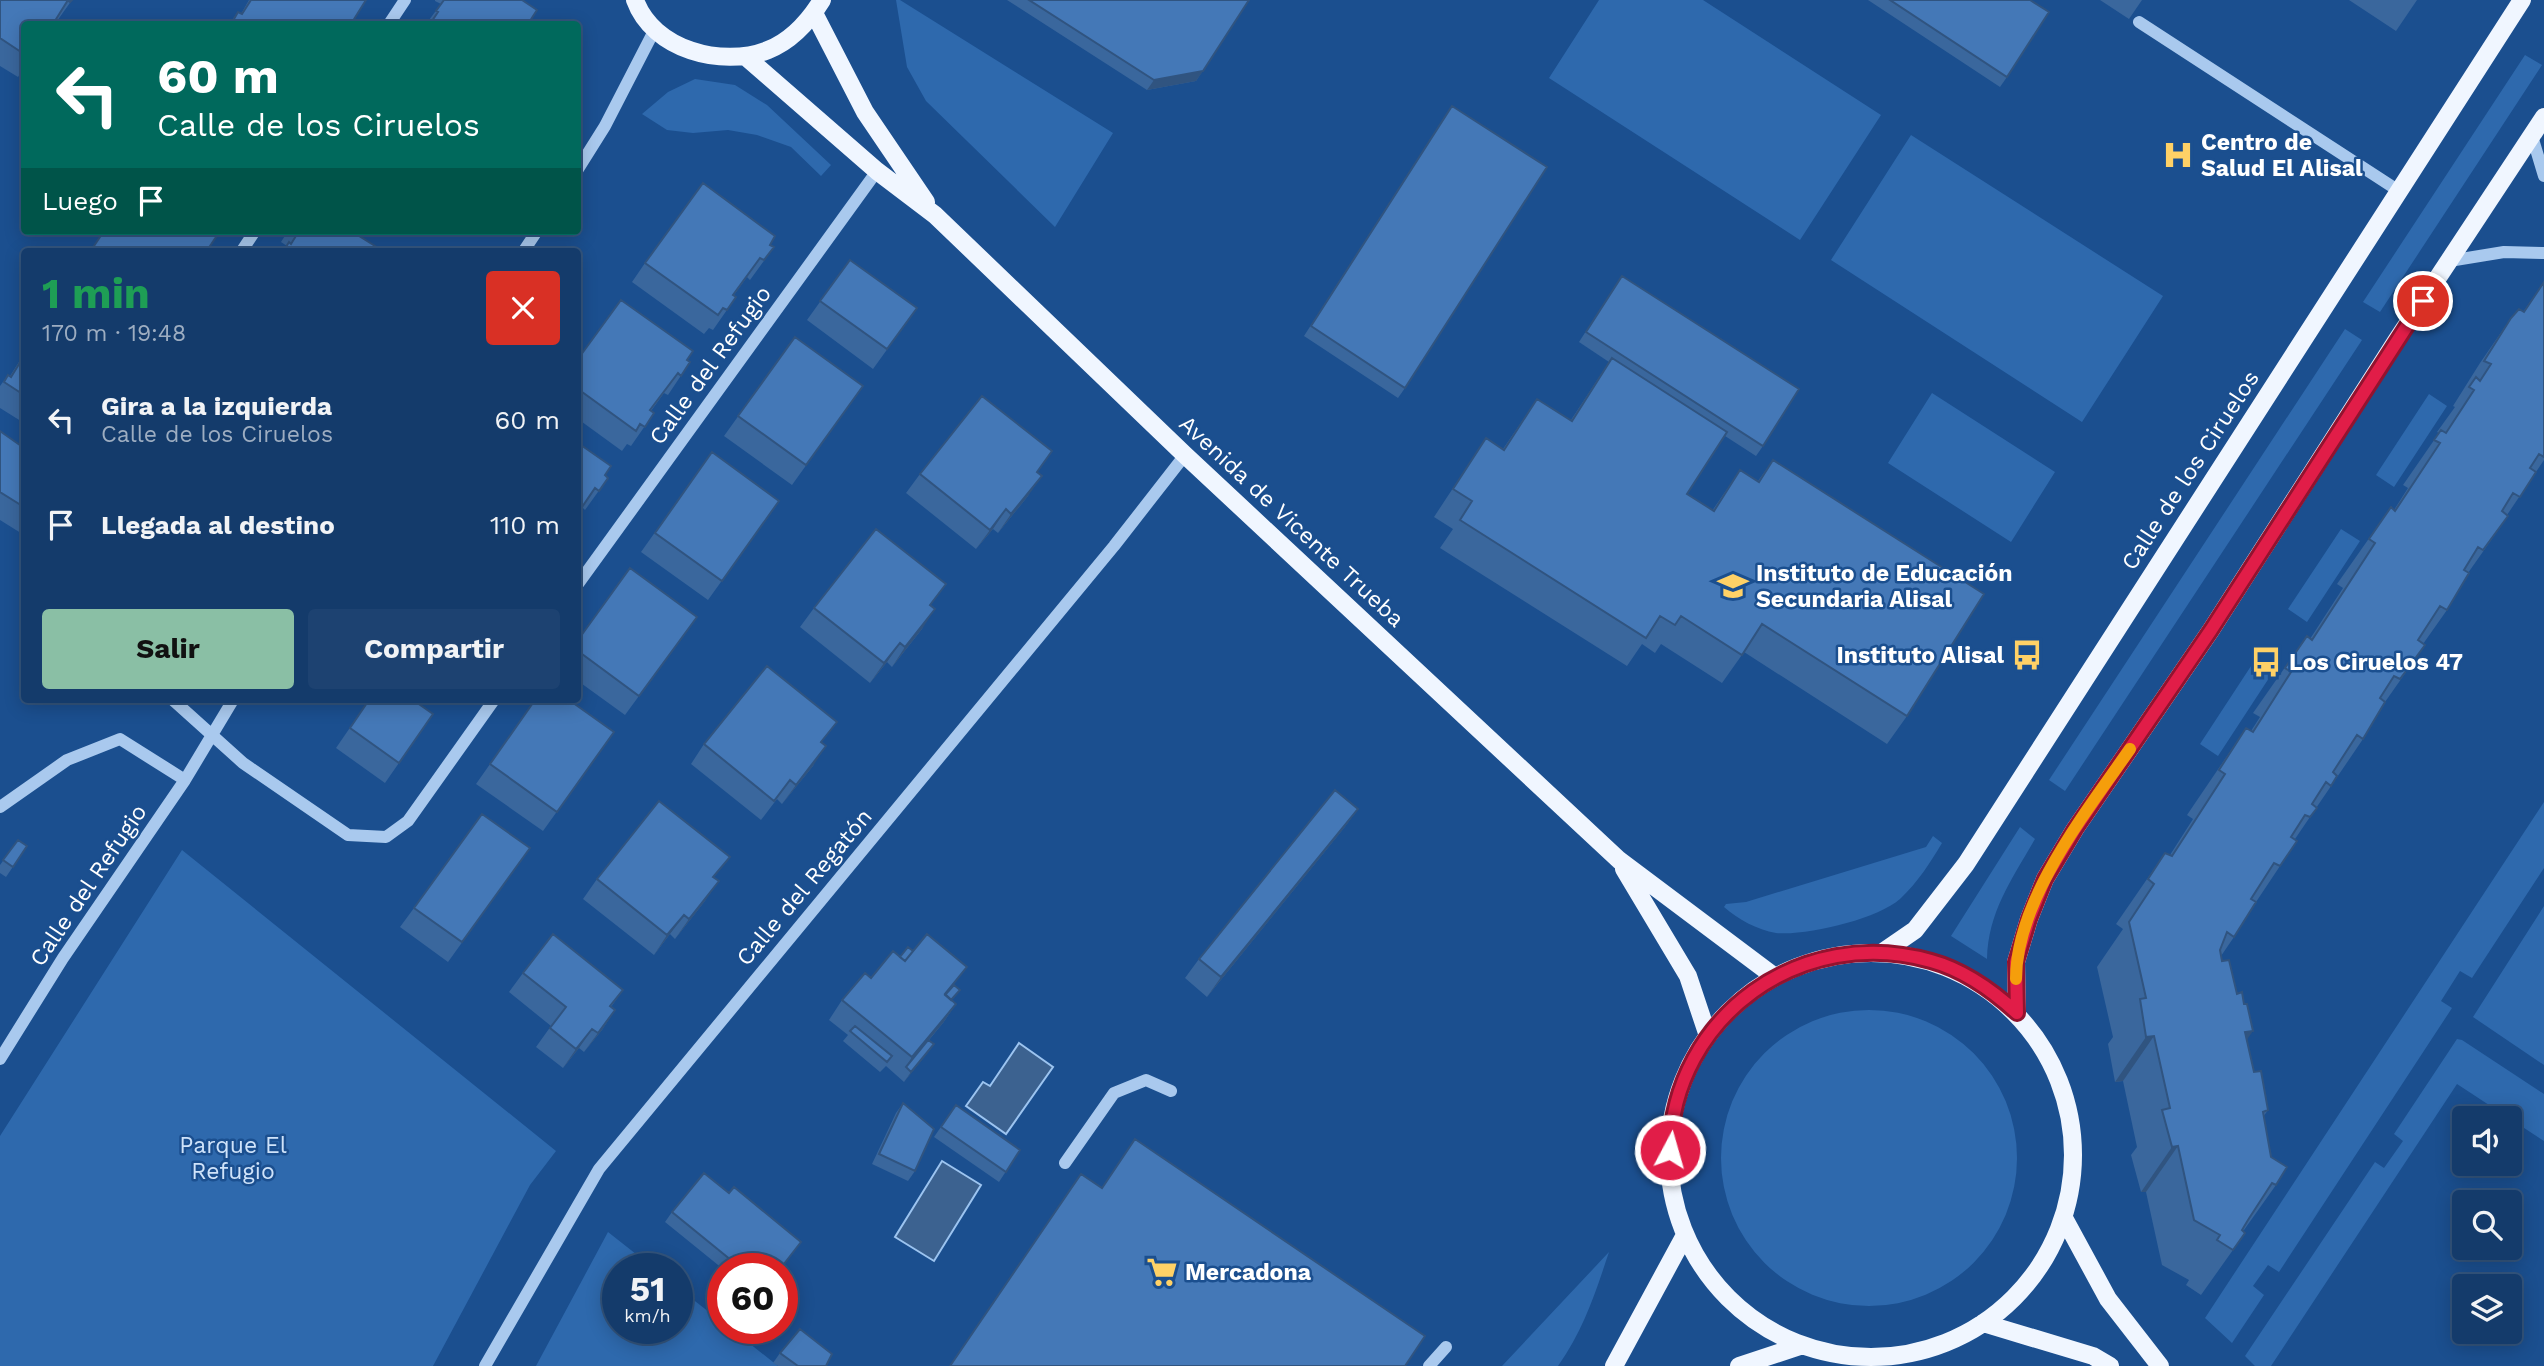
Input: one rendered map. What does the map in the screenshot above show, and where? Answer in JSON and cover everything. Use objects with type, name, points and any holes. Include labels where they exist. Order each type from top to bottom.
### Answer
[{"type":"main road","points":[[635,0],[655,29],[676,45],[706,56],[746,57],[769,50],[797,33],[818,6]]},
{"type":"main road","name":"Calle de los Ciruelos","points":[[1883,952],[1915,930],[1966,864],[2522,0]]},
{"type":"main road","name":"Avenida de Vicente Trueba","points":[[818,6],[865,112],[935,215]]},
{"type":"main road","name":"Avenida de Vicente Trueba","points":[[746,57],[877,171],[935,215],[1185,455],[1619,860],[1775,976]]},
{"type":"main road","points":[[2017,1013],[2016,962],[2045,879],[2075,829],[2211,630],[2544,117]]},
{"type":"main road","name":"Avenida de Vicente Trueba","points":[[1619,860],[1688,976],[1708,1036]]},
{"type":"main road","points":[[1883,952],[1933,961],[1955,970],[1998,996],[2017,1013],[2040,1041],[2052,1063],[2069,1109],[2074,1145],[2072,1182],[2063,1218],[2050,1249],[2032,1278],[2009,1303],[1983,1323],[1955,1339],[1896,1356],[1864,1357],[1833,1354],[1777,1335],[1732,1303],[1697,1259],[1685,1235],[1674,1202],[1669,1168],[1670,1131],[1678,1096],[1690,1064],[1724,1016],[1744,998],[1775,976],[1801,965],[1828,957],[1883,952]]},
{"type":"main road","points":[[2063,1218],[2108,1299],[2160,1366]]},
{"type":"main road","points":[[1614,1366],[1685,1235]]},
{"type":"main road","points":[[1983,1323],[2093,1356],[2110,1366]]},
{"type":"main road","points":[[1739,1366],[1803,1345]]},
{"type":"street","points":[[391,21],[405,0]]},
{"type":"street","points":[[2139,22],[2399,191]]},
{"type":"street","points":[[581,164],[605,126],[655,29]]},
{"type":"street","points":[[2532,136],[2544,176]]},
{"type":"street","name":"Calle del Refugio","points":[[581,580],[877,171]]},
{"type":"street","points":[[2449,261],[2504,252],[2544,253]]},
{"type":"street","name":"Calle del Regatón","points":[[485,1366],[599,1169],[1097,567],[1185,455]]},
{"type":"street","points":[[176,703],[243,763],[348,835],[386,837],[408,821],[492,703]]},
{"type":"street","name":"Calle del Refugio","points":[[0,1059],[63,958],[185,780],[231,703]]},
{"type":"street","points":[[0,807],[66,760],[120,739],[185,780]]},
{"type":"street","points":[[1065,1163],[1114,1093],[1146,1080],[1171,1091]]},
{"type":"street","points":[[1429,1366],[1446,1347]]},
{"type":"green space","points":[[896,0],[1113,133],[1055,227],[926,101],[907,67]]},
{"type":"green space","points":[[1599,0],[1703,0],[1881,115],[1800,240],[1549,78]]},
{"type":"green space","points":[[2525,55],[2542,65],[2380,312],[2363,302]]},
{"type":"green space","points":[[695,79],[735,85],[767,105],[831,165],[821,176],[791,147],[757,135],[728,130],[693,133],[667,130],[642,114],[668,92]]},
{"type":"green space","points":[[1911,135],[2163,296],[2082,422],[1831,260]]},
{"type":"green space","points":[[2345,329],[2362,340],[2065,791],[2049,780]]},
{"type":"green space","points":[[1932,393],[2055,472],[2011,542],[1888,463]]},
{"type":"green space","points":[[2429,394],[2447,406],[2394,487],[2376,475]]},
{"type":"green space","points":[[2341,529],[2360,541],[2307,622],[2288,609]]},
{"type":"green space","points":[[2253,663],[2271,675],[2218,756],[2200,744]]},
{"type":"green space","points":[[2544,802],[2544,868],[2472,978],[2460,971],[2441,1001],[2452,1008],[2279,1272],[2268,1265],[2253,1286],[2264,1295],[2232,1343],[2205,1318]]},
{"type":"green space","points":[[2020,827],[2035,839],[1997,911],[1988,942],[1987,959],[1951,936]]},
{"type":"green space","points":[[1933,836],[1942,843],[1912,886],[1889,906],[1859,919],[1823,929],[1776,933],[1748,923],[1724,907],[1726,904],[1746,902],[1926,847]]},
{"type":"green space","name":"Parque El Refugio","points":[[182,850],[556,1151],[530,1185],[433,1366],[0,1366],[0,1136]]},
{"type":"green space","points":[[2544,906],[2544,1065],[2473,1017]]},
{"type":"green space","points":[[1854,1010],[1884,1010],[1912,1016],[1939,1027],[1963,1043],[1984,1064],[2000,1088],[2011,1115],[2017,1158],[2015,1187],[2000,1228],[1984,1252],[1963,1273],[1939,1289],[1912,1300],[1884,1306],[1854,1306],[1826,1300],[1799,1289],[1775,1273],[1754,1252],[1738,1228],[1727,1201],[1721,1173],[1721,1143],[1727,1115],[1738,1088],[1754,1064],[1775,1043],[1799,1027],[1826,1016]]},
{"type":"green space","points":[[2457,1039],[2544,1094],[2544,1141],[2522,1127],[2522,1106],[2491,1106],[2457,1084],[2271,1366],[2255,1366],[2245,1356],[2375,1162],[2384,1168],[2403,1141],[2394,1134]]},
{"type":"green space","points":[[608,1232],[635,1253],[602,1253],[602,1344],[693,1344],[693,1300],[707,1310],[707,1344],[750,1344],[778,1366],[536,1366]]},
{"type":"green space","points":[[1609,1252],[1582,1325],[1558,1366],[1502,1366]]},
{"type":"shaded area","points":[[1019,1043],[1053,1067],[1006,1134],[966,1106],[983,1082],[990,1086]]},
{"type":"shaded area","points":[[942,1161],[981,1185],[934,1261],[895,1237]]},
{"type":"building","points":[[0,0],[68,0],[55,21],[21,21],[21,52],[0,38]]},
{"type":"building","points":[[251,0],[366,0],[353,21],[234,19],[238,12],[242,14]]},
{"type":"building","points":[[444,0],[522,0],[537,10],[530,21],[432,21],[438,12],[436,11]]},
{"type":"building","points":[[1029,0],[1249,0],[1203,71],[1154,80]]},
{"type":"building","points":[[1890,0],[2030,0],[2049,12],[2007,77]]},
{"type":"building","points":[[1452,106],[1547,167],[1405,388],[1311,326]]},
{"type":"building","points":[[703,183],[775,236],[770,245],[774,247],[764,260],[760,258],[733,295],[736,297],[727,310],[723,308],[718,315],[645,263]]},
{"type":"building","points":[[101,235],[217,235],[209,248],[93,248]]},
{"type":"building","points":[[297,235],[357,235],[378,248],[285,248],[289,242],[291,244]]},
{"type":"building","points":[[850,260],[917,308],[887,349],[820,301]]},
{"type":"building","points":[[1622,276],[1799,389],[1763,446],[1586,332]]},
{"type":"building","points":[[2544,282],[2544,457],[2539,454],[2530,468],[2536,472],[2520,497],[2513,493],[2502,511],[2508,516],[2483,550],[2478,547],[2464,570],[2469,573],[2447,610],[2440,606],[2418,640],[2425,645],[2400,679],[2394,676],[2380,698],[2385,702],[2363,739],[2357,735],[2333,772],[2337,776],[2331,786],[2326,782],[2312,804],[2317,808],[2310,817],[2305,815],[2291,837],[2297,841],[2280,866],[2274,863],[2251,899],[2256,902],[2234,937],[2227,932],[2220,950],[2222,961],[2229,960],[2237,994],[2242,992],[2244,1004],[2247,1004],[2253,1031],[2245,1032],[2254,1072],[2261,1071],[2268,1110],[2263,1112],[2271,1157],[2287,1167],[2276,1185],[2272,1183],[2242,1230],[2245,1233],[2233,1250],[2217,1240],[2220,1235],[2194,1220],[2178,1146],[2172,1147],[2162,1110],[2170,1108],[2154,1036],[2146,1037],[2140,999],[2146,998],[2129,922],[2154,884],[2148,879],[2165,853],[2172,856],[2225,774],[2219,770],[2246,728],[2253,732],[2291,672],[2285,668],[2307,636],[2312,640],[2375,543],[2369,539],[2391,507],[2395,511],[2440,443],[2434,440],[2441,430],[2446,433],[2474,390],[2469,387],[2476,377],[2480,381],[2491,364],[2484,361],[2511,318],[2519,309],[2524,312]]},
{"type":"building","points":[[621,300],[693,351],[681,376],[678,373],[650,410],[654,413],[645,427],[640,424],[636,431],[581,391],[581,355]]},
{"type":"building","points":[[795,337],[863,386],[806,465],[738,416]]},
{"type":"building","points":[[1612,358],[1727,432],[1687,494],[1714,511],[1740,470],[1759,482],[1773,460],[1984,594],[1907,716],[1762,624],[1742,655],[1681,616],[1675,625],[1660,616],[1646,638],[1460,520],[1472,501],[1453,489],[1486,438],[1504,450],[1537,399],[1572,421]]},
{"type":"building","points":[[21,361],[21,393],[4,382],[8,375],[11,377]]},
{"type":"building","points":[[982,396],[1052,451],[1037,472],[1042,476],[1011,514],[1006,509],[990,530],[920,474]]},
{"type":"building","points":[[0,431],[21,446],[21,505],[0,492]]},
{"type":"building","points":[[581,445],[611,466],[605,475],[608,478],[599,491],[595,488],[581,509]]},
{"type":"building","points":[[712,452],[779,501],[722,581],[655,533]]},
{"type":"building","points":[[876,529],[946,584],[930,605],[935,609],[905,647],[900,643],[884,663],[814,608]]},
{"type":"building","points":[[630,568],[697,617],[639,696],[581,653],[581,636]]},
{"type":"building","points":[[767,666],[837,722],[821,742],[826,746],[796,785],[790,780],[774,801],[704,744]]},
{"type":"building","points":[[367,703],[417,703],[433,714],[399,763],[350,728]]},
{"type":"building","points":[[533,703],[573,703],[614,732],[557,812],[490,764]]},
{"type":"building","points":[[1335,790],[1358,809],[1221,977],[1199,959]]},
{"type":"building","points":[[659,801],[730,857],[713,877],[719,881],[689,919],[684,915],[667,935],[597,879]]},
{"type":"building","points":[[482,814],[530,848],[462,942],[414,908]]},
{"type":"building","points":[[18,840],[27,846],[13,867],[3,860]]},
{"type":"building","points":[[553,934],[623,990],[610,1006],[615,1010],[598,1033],[592,1029],[576,1049],[550,1028],[566,1007],[523,973]]},
{"type":"building","points":[[927,934],[967,967],[945,994],[956,1004],[912,1057],[842,1000],[865,973],[871,978],[893,951],[905,961]]},
{"type":"building","points":[[908,947],[913,951],[905,961],[900,957]]},
{"type":"building","points":[[954,985],[960,990],[951,1000],[945,995]]},
{"type":"building","points":[[855,1026],[892,1056],[887,1062],[850,1031]]},
{"type":"building","points":[[928,1040],[934,1044],[911,1072],[906,1067]]},
{"type":"building","points":[[903,1103],[934,1129],[915,1171],[879,1154]]},
{"type":"building","points":[[956,1105],[1020,1150],[1006,1172],[941,1127]]},
{"type":"building","name":"Mercadona","points":[[1135,1139],[1425,1336],[1405,1366],[950,1366],[1081,1174],[1102,1188]]},
{"type":"building","points":[[704,1173],[729,1193],[734,1187],[801,1242],[792,1253],[722,1253],[672,1212]]},
{"type":"building","points":[[800,1329],[832,1354],[826,1366],[798,1366],[780,1353],[788,1344],[798,1344]]},
{"type":"slow traffic","points":[[2016,979],[2016,962],[2045,879],[2075,829],[2130,749]]},
{"type":"place","name":"Centro de Salud El Alisal","points":[[2178,155]]},
{"type":"place","name":"Instituto de Educación Secundaria Alisal","points":[[1733,586]]},
{"type":"place","name":"Instituto Alisal","points":[[2027,655]]},
{"type":"place","name":"Los Ciruelos 47","points":[[2266,662]]},
{"type":"place","name":"Mercadona","points":[[1162,1272]]},
{"type":"route","points":[[1670,1150],[1670,1131],[1678,1096],[1690,1064],[1708,1036],[1724,1016],[1744,998],[1775,976],[1801,965],[1828,957],[1883,952],[1933,961],[1978,982],[2017,1013],[2016,962],[2045,879],[2075,829],[2211,630],[2423,301]]}]
